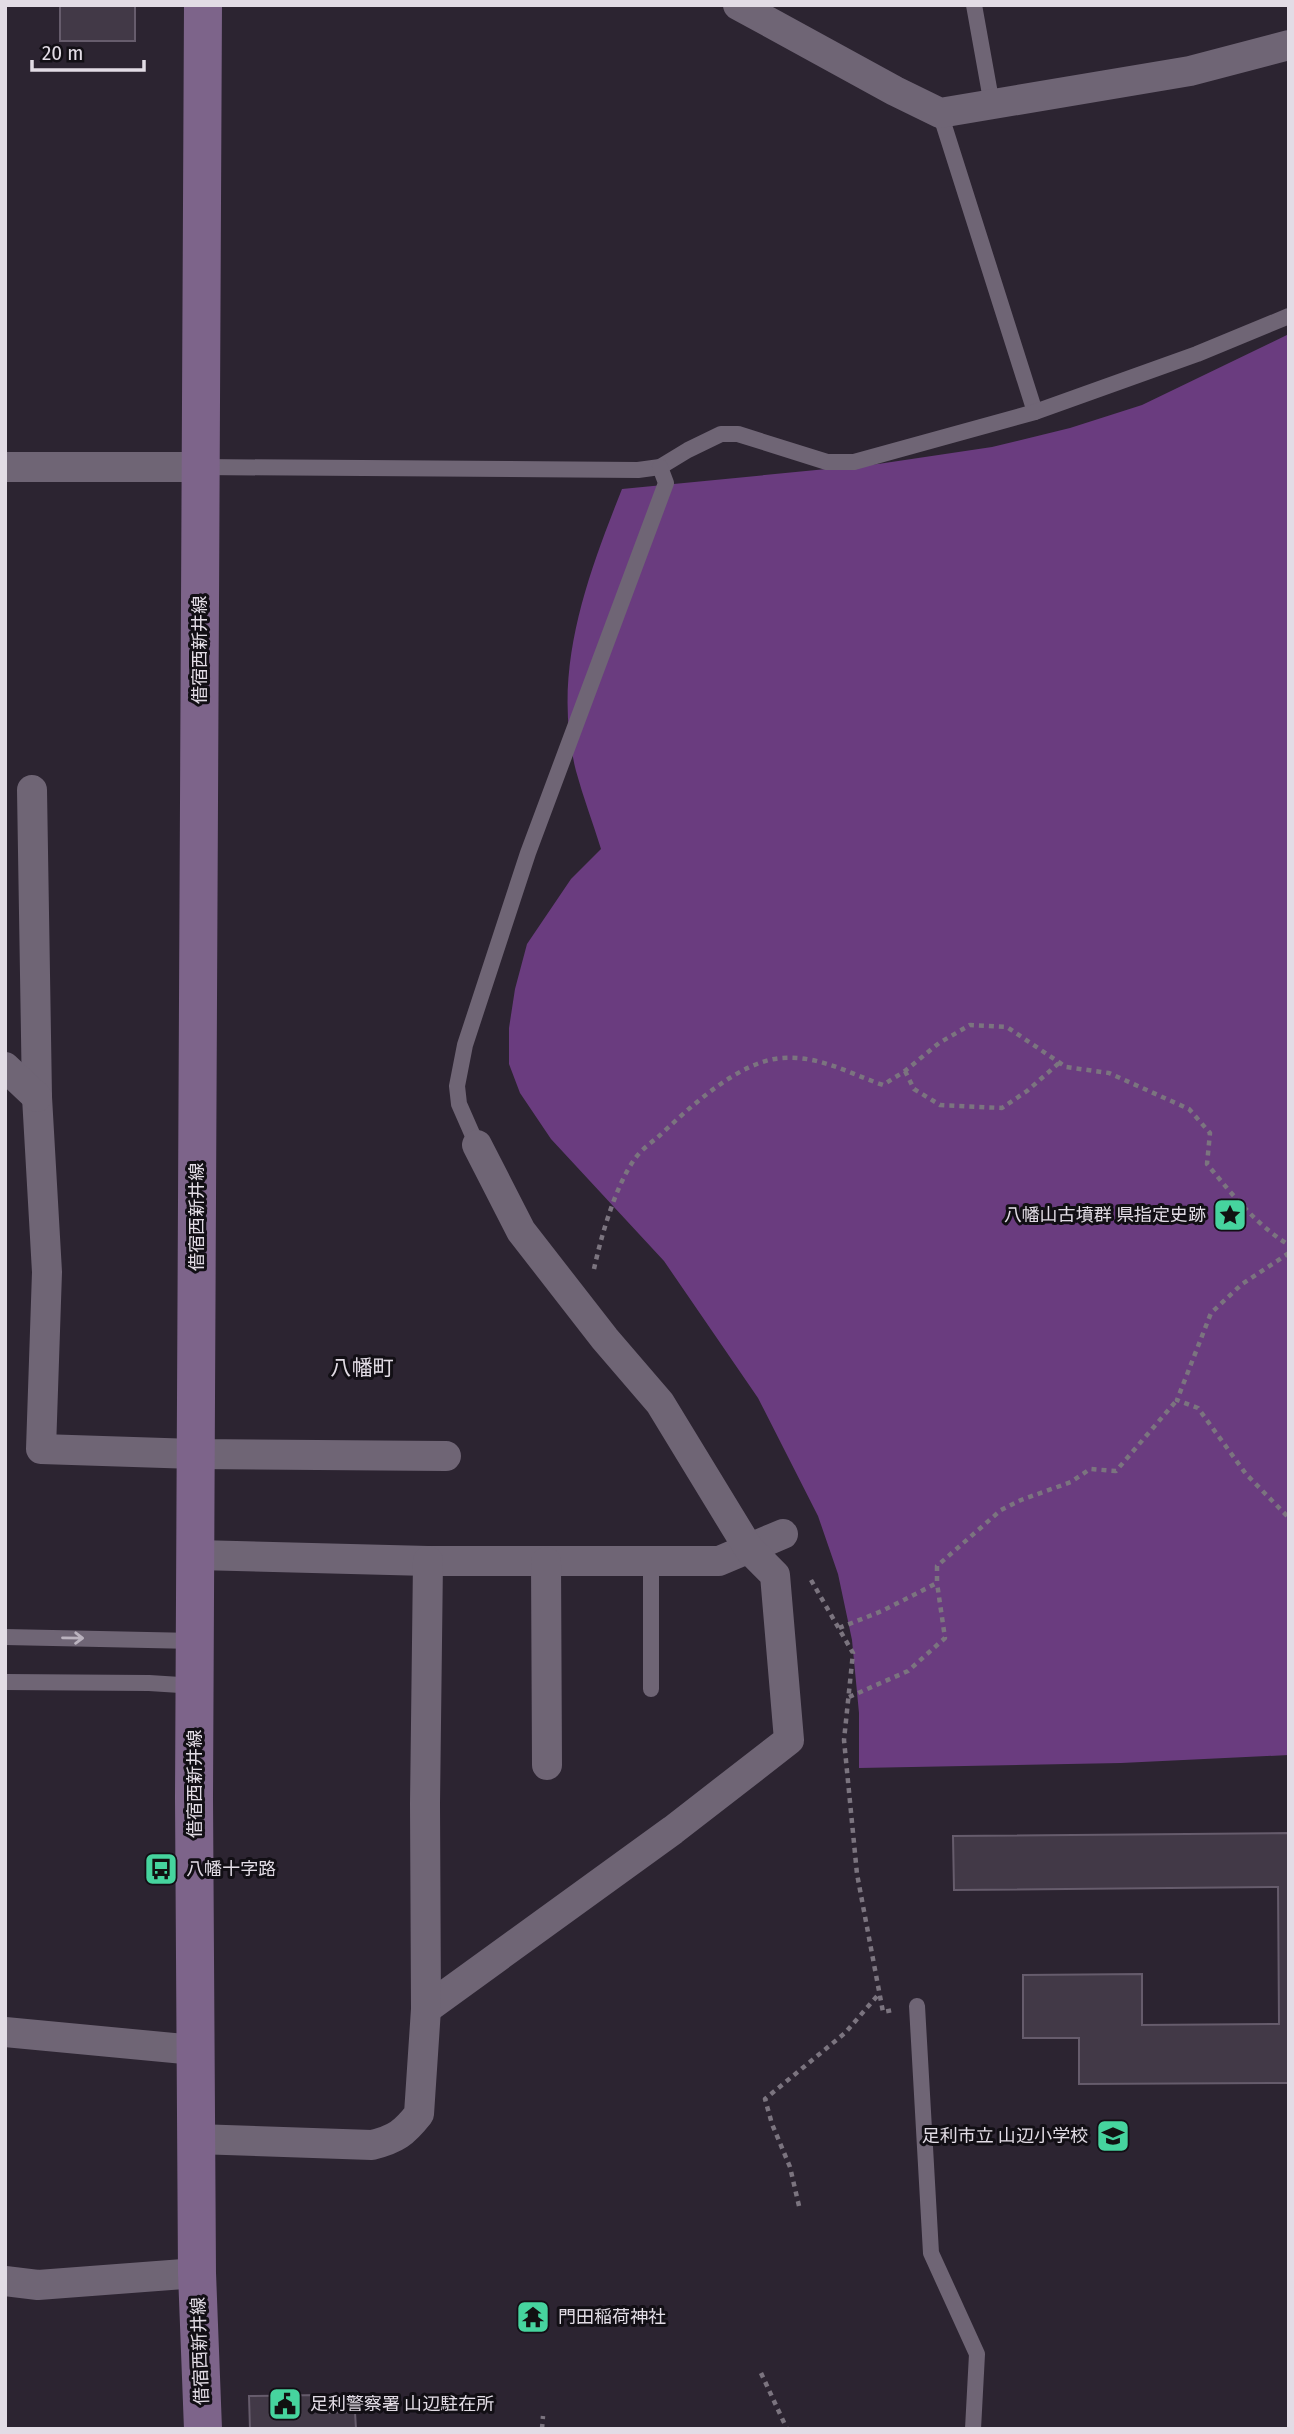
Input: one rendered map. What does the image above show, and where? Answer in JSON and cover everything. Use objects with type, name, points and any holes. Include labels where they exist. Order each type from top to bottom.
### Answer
[{"type":"main road","name":"借宿西新井線","points":[[203,2429],[197,2273],[195,2050],[195,1454],[204,5]]},
{"type":"street","points":[[738,5],[940,113],[1190,71],[1289,45]]},
{"type":"street","points":[[5,467],[201,467]]},
{"type":"street","points":[[32,790],[37,1097],[47,1272],[41,1449],[195,1454],[446,1456]]},
{"type":"street","points":[[5,1067],[37,1097]]},
{"type":"street","points":[[426,2009],[673,1830],[789,1740],[775,1575],[749,1549],[660,1403],[521,1231],[477,1145]]},
{"type":"street","points":[[197,1555],[428,1561],[719,1561],[783,1534]]},
{"type":"street","points":[[196,2139],[372,2146],[394,2139],[409,2127],[419,2114],[426,2009],[428,1561]]},
{"type":"street","points":[[545,1562],[547,1765]]},
{"type":"street","points":[[5,2032],[195,2050]]},
{"type":"street","points":[[5,2281],[38,2285],[197,2273]]},
{"type":"lane","points":[[974,5],[992,105]]},
{"type":"lane","points":[[940,113],[1035,412]]},
{"type":"lane","points":[[201,467],[638,470],[660,467],[721,434],[738,434],[827,462],[853,461],[1035,412],[1197,354],[1289,316]]},
{"type":"lane","points":[[477,1145],[459,1104],[457,1086],[465,1045],[528,853],[666,483],[660,467]]},
{"type":"lane","points":[[651,1689],[652,1561]]},
{"type":"lane","points":[[5,1637],[196,1641]]},
{"type":"lane","points":[[5,1682],[196,1686]]},
{"type":"lane","points":[[917,2006],[931,2253],[977,2354],[974,2429]]},
{"type":"path","points":[[584,1312],[617,1189],[635,1157],[682,1114],[727,1080],[760,1062],[782,1058],[828,1062],[883,1084],[939,1043],[970,1025],[1007,1027],[1066,1067],[1109,1073],[1189,1109],[1210,1133],[1207,1164],[1237,1201],[1270,1233],[1289,1245]]},
{"type":"path","points":[[905,1070],[914,1089],[940,1105],[1003,1108],[1059,1063]]},
{"type":"path","points":[[849,1697],[908,1671],[945,1638],[937,1566],[1001,1510],[1071,1482],[1090,1469],[1116,1471],[1177,1400],[1211,1313],[1242,1284],[1289,1253]]},
{"type":"path","points":[[1177,1400],[1198,1408],[1246,1474],[1289,1518]]},
{"type":"path","points":[[783,1534],[853,1653],[844,1740],[857,1874],[883,2012],[917,2006]]},
{"type":"path","points":[[839,1628],[882,1611],[937,1583]]},
{"type":"path","points":[[799,2206],[790,2167],[765,2099],[845,2033],[879,1994]]},
{"type":"path","points":[[761,2374],[787,2429]]},
{"type":"path","points":[[542,2429],[543,2416]]},
{"type":"shaded area","points":[[1289,334],[1289,1755],[1121,1763],[859,1768],[859,1713],[852,1640],[838,1574],[818,1516],[758,1398],[664,1261],[551,1139],[520,1093],[509,1064],[509,1028],[515,989],[527,944],[571,879],[601,849],[576,771],[569,734],[570,663],[585,592],[622,489],[878,464],[992,447],[1070,428],[1142,405]]},
{"type":"building","points":[[60,5],[135,5],[135,41],[60,41]]},
{"type":"building","points":[[1289,1833],[1289,2083],[1079,2084],[1079,2038],[1023,2038],[1023,1975],[1142,1974],[1142,2025],[1279,2024],[1278,1887],[954,1890],[953,1836]]},
{"type":"building","name":"足利警察署 山辺駐在所","points":[[321,2395],[321,2413],[355,2412],[356,2429],[250,2429],[249,2396]]},
{"type":"place","name":"八幡山古墳群 県指定史跡","points":[[1230,1215]]},
{"type":"place","name":"八幡十字路","points":[[161,1869]]},
{"type":"place","name":"足利市立 山辺小学校","points":[[1113,2136]]},
{"type":"place","name":"門田稲荷神社","points":[[533,2317]]},
{"type":"place","name":"足利警察署 山辺駐在所","points":[[285,2404]]},
{"type":"district","name":"八幡町","points":[[362,1368]]}]
